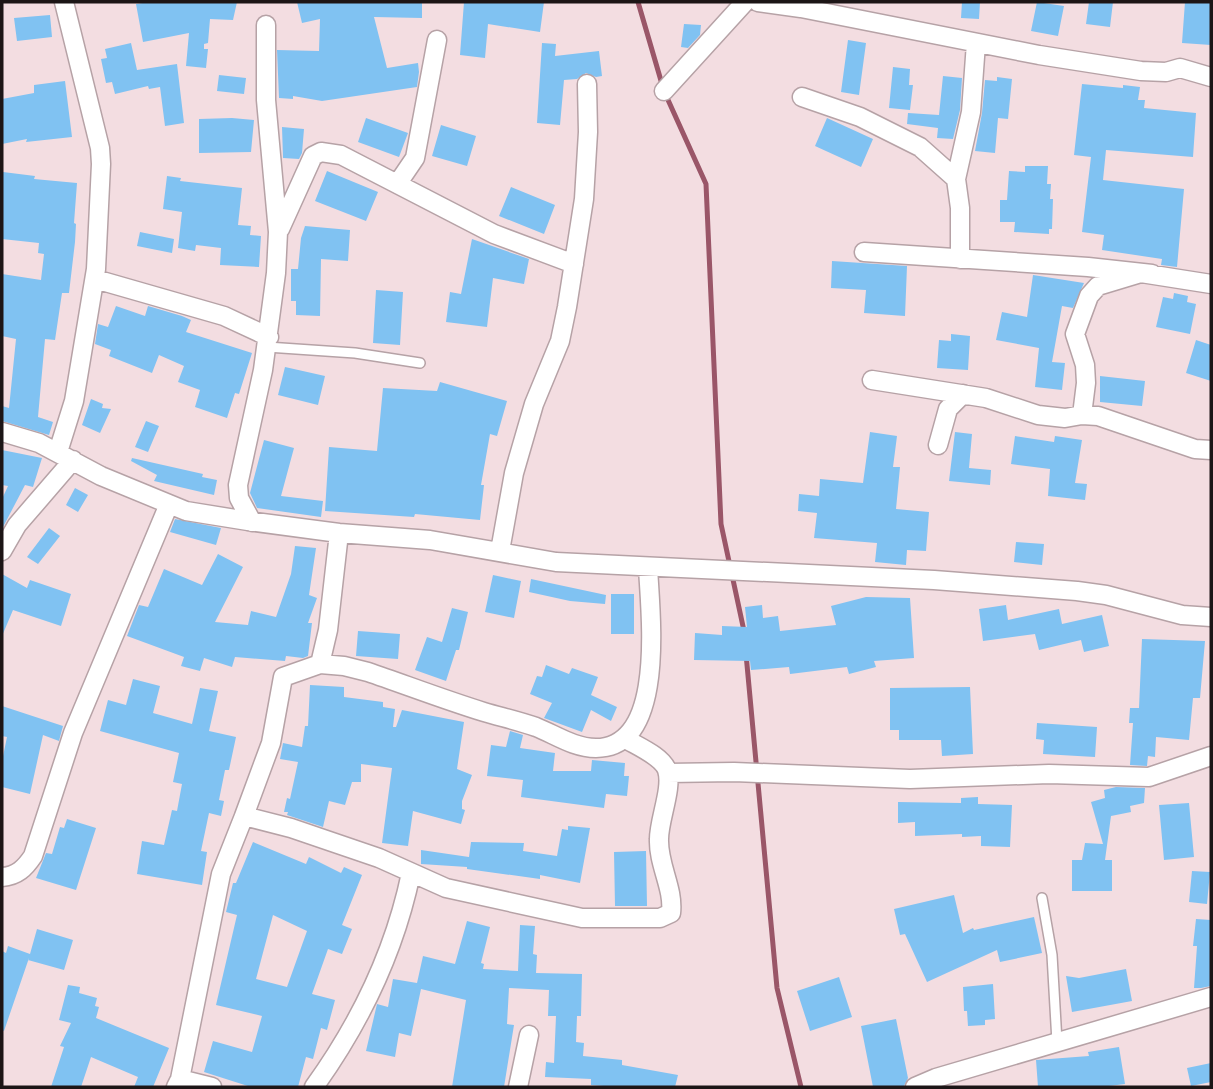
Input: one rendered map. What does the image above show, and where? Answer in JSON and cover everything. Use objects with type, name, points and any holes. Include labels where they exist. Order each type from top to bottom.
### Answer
[{"type":"street","points":[[2,551],[65,456],[94,279],[102,164],[64,2]]},
{"type":"street","points":[[664,90],[745,2]]},
{"type":"street","points":[[758,2],[1141,71],[1166,72],[1180,68],[1211,77]]},
{"type":"street","points":[[252,522],[239,498],[238,485],[268,342],[274,302],[278,232],[266,100],[266,25]]},
{"type":"street","points":[[398,183],[415,158],[437,40]]},
{"type":"street","points":[[960,259],[960,208],[956,179],[971,112],[976,43]]},
{"type":"street","points":[[500,551],[514,473],[534,404],[560,341],[584,199],[588,132],[587,84]]},
{"type":"street","points":[[802,97],[860,117],[920,147],[956,179]]},
{"type":"street","points":[[278,232],[307,167],[313,156],[321,152],[341,155],[494,234],[574,264]]},
{"type":"street","points":[[864,252],[1088,267],[1211,284]]},
{"type":"street","points":[[1082,415],[1085,365],[1076,334],[1089,296],[1098,286],[1142,274],[1152,274]]},
{"type":"street","points":[[94,279],[224,316],[268,342]]},
{"type":"street","points":[[872,380],[986,398],[1038,415],[1065,418],[1098,416],[1195,449],[1211,450]]},
{"type":"street","points":[[938,445],[948,409],[963,394]]},
{"type":"street","points":[[2,432],[39,443],[101,475],[186,511],[252,522],[339,533],[430,540],[556,562],[934,580],[1077,591],[1105,595],[1182,615],[1211,617]]},
{"type":"street","points":[[2,877],[14,875],[26,867],[33,856],[73,733],[169,504]]},
{"type":"street","points":[[320,664],[328,630],[339,533]]},
{"type":"street","points":[[212,1087],[178,1083],[221,874],[271,743],[283,677],[320,664],[344,666],[535,727],[580,746],[609,747],[624,738],[641,715],[649,680],[652,641],[648,566]]},
{"type":"street","points":[[244,816],[379,858],[446,888],[582,918],[660,918],[671,914],[673,901],[660,862],[659,843],[659,826],[669,786],[668,773],[663,763],[624,738]]},
{"type":"street","points":[[668,773],[734,772],[910,779],[1049,774],[1149,777],[1211,756]]},
{"type":"street","points":[[314,1087],[368,1000],[401,915],[411,873]]},
{"type":"street","points":[[915,1087],[936,1078],[1211,997]]},
{"type":"street","points":[[518,1087],[529,1035]]},
{"type":"lane","points":[[268,342],[420,363]]},
{"type":"lane","points":[[1042,898],[1052,955],[1057,1042]]},
{"type":"building","points":[[237,2],[233,20],[210,19],[208,43],[204,44],[204,49],[208,49],[206,68],[186,66],[189,33],[143,42],[136,4]]},
{"type":"building","points":[[297,2],[422,2],[422,18],[374,17],[387,68],[418,63],[417,87],[322,101],[293,96],[293,99],[279,98],[277,50],[319,51],[320,19],[302,23]]},
{"type":"building","points":[[464,2],[544,2],[540,32],[488,24],[485,58],[460,55]]},
{"type":"building","points":[[962,2],[980,2],[979,19],[961,18]]},
{"type":"building","points":[[1037,2],[1064,6],[1058,36],[1031,31]]},
{"type":"building","points":[[1089,2],[1113,2],[1110,27],[1086,24]]},
{"type":"building","points":[[1185,2],[1211,2],[1211,45],[1182,43]]},
{"type":"building","points":[[50,15],[52,37],[17,41],[14,18]]},
{"type":"building","points":[[684,24],[701,25],[700,35],[688,48],[681,47]]},
{"type":"building","points":[[848,40],[866,43],[859,95],[841,92]]},
{"type":"building","points":[[131,43],[137,70],[177,64],[184,123],[165,126],[160,87],[149,89],[148,86],[115,94],[112,82],[106,83],[101,59],[107,58],[105,49]]},
{"type":"building","points":[[542,43],[556,44],[555,56],[599,51],[602,76],[586,73],[577,79],[564,80],[560,125],[537,123]]},
{"type":"building","points":[[893,67],[910,69],[909,85],[913,85],[910,110],[889,108]]},
{"type":"building","points":[[219,75],[246,78],[244,94],[217,91]]},
{"type":"building","points":[[943,76],[962,78],[960,110],[953,139],[937,138],[938,128],[907,124],[908,113],[939,115]]},
{"type":"building","points":[[997,77],[1012,79],[1008,119],[998,118],[995,153],[975,151],[985,80],[997,81]]},
{"type":"building","points":[[65,81],[72,137],[26,142],[27,139],[2,144],[2,99],[34,93],[34,85]]},
{"type":"building","points":[[1082,84],[1140,87],[1138,100],[1145,100],[1144,108],[1196,113],[1193,157],[1106,150],[1103,180],[1184,189],[1177,267],[1161,265],[1162,259],[1102,250],[1104,235],[1082,232],[1091,157],[1074,155]]},
{"type":"building","points":[[366,118],[408,133],[399,157],[358,142]]},
{"type":"building","points":[[827,118],[873,139],[861,167],[815,146]]},
{"type":"building","points":[[199,119],[254,120],[251,152],[199,153]]},
{"type":"building","points":[[441,125],[476,136],[467,166],[432,156]]},
{"type":"building","points":[[282,127],[304,129],[299,159],[283,158]]},
{"type":"building","points":[[1025,166],[1048,166],[1047,184],[1051,184],[1050,199],[1053,199],[1052,229],[1049,229],[1049,234],[1014,232],[1015,222],[1000,222],[1000,200],[1007,200],[1009,171],[1025,172]]},
{"type":"building","points":[[327,171],[378,192],[366,221],[315,201]]},
{"type":"building","points":[[3,172],[35,176],[34,179],[77,183],[75,242],[69,293],[62,293],[55,340],[45,339],[38,417],[53,422],[49,435],[2,421],[2,406],[9,408],[16,339],[2,336],[2,274],[41,280],[44,254],[38,253],[39,243],[2,239]]},
{"type":"building","points":[[167,176],[181,178],[180,181],[242,188],[238,225],[251,226],[250,235],[261,236],[259,267],[220,265],[221,248],[196,245],[195,251],[178,248],[182,212],[163,209]]},
{"type":"building","points":[[511,187],[555,205],[544,234],[499,216]]},
{"type":"building","points":[[305,226],[350,230],[348,261],[321,259],[320,316],[296,315],[296,301],[291,301],[291,269],[298,269]]},
{"type":"building","points":[[140,232],[174,239],[172,253],[137,246]]},
{"type":"building","points":[[472,239],[529,259],[524,284],[493,278],[487,327],[446,322],[450,292],[461,294]]},
{"type":"building","points":[[832,261],[907,266],[905,316],[864,313],[866,290],[831,288]]},
{"type":"building","points":[[1033,275],[1084,283],[1073,308],[1062,306],[1052,362],[1065,363],[1062,390],[1035,387],[1039,348],[996,340],[1002,312],[1027,317]]},
{"type":"building","points":[[376,290],[403,292],[400,345],[373,343]]},
{"type":"building","points":[[1174,293],[1188,296],[1187,302],[1196,304],[1190,334],[1156,327],[1163,297],[1173,299]]},
{"type":"building","points":[[116,306],[145,316],[148,306],[182,316],[191,320],[186,332],[252,353],[239,394],[235,393],[227,418],[195,407],[200,390],[178,382],[184,366],[159,355],[152,373],[109,356],[111,350],[95,344],[98,324],[108,327]]},
{"type":"building","points":[[951,334],[970,336],[968,370],[937,368],[939,340],[951,341]]},
{"type":"building","points":[[1196,340],[1211,345],[1211,381],[1186,373]]},
{"type":"building","points":[[285,367],[325,376],[318,405],[278,395]]},
{"type":"building","points":[[1100,376],[1145,381],[1142,406],[1100,402]]},
{"type":"building","points":[[440,382],[507,401],[497,436],[490,434],[481,485],[484,485],[480,520],[415,514],[414,517],[325,511],[329,447],[377,451],[383,388],[437,391]]},
{"type":"building","points":[[91,399],[103,404],[102,408],[111,409],[100,433],[82,425]]},
{"type":"building","points":[[146,421],[159,426],[148,452],[135,447]]},
{"type":"building","points":[[870,432],[897,436],[893,467],[900,467],[896,509],[929,512],[926,551],[907,550],[906,565],[875,562],[877,543],[814,538],[817,513],[798,511],[799,494],[819,496],[820,479],[863,483]]},
{"type":"building","points":[[955,432],[972,434],[969,468],[991,470],[990,485],[949,481]]},
{"type":"building","points":[[1015,436],[1054,442],[1055,436],[1082,440],[1075,483],[1087,484],[1085,500],[1048,496],[1050,469],[1011,464]]},
{"type":"building","points":[[264,440],[294,448],[281,496],[323,501],[321,517],[257,508],[250,493]]},
{"type":"building","points":[[2,450],[42,458],[33,487],[25,485],[2,529],[2,499],[8,486],[2,485]]},
{"type":"building","points":[[132,458],[203,474],[202,477],[217,480],[214,495],[154,481],[157,475],[131,461]]},
{"type":"building","points":[[75,488],[88,495],[78,512],[66,505]]},
{"type":"building","points":[[175,519],[221,528],[216,545],[170,532]]},
{"type":"building","points":[[49,528],[60,536],[38,564],[27,557]]},
{"type":"building","points":[[1016,542],[1044,544],[1042,565],[1014,562]]},
{"type":"building","points":[[295,546],[316,548],[309,595],[317,598],[308,623],[312,623],[308,656],[286,656],[285,661],[235,657],[232,667],[204,658],[200,671],[181,666],[184,657],[127,636],[139,605],[148,607],[164,569],[202,585],[218,554],[243,567],[215,622],[248,625],[251,611],[276,617],[291,574]]},
{"type":"building","points":[[2,574],[27,588],[30,580],[71,594],[61,626],[13,610],[2,636]]},
{"type":"building","points":[[493,575],[521,581],[514,618],[485,612]]},
{"type":"building","points":[[531,579],[606,595],[605,604],[570,601],[529,592]]},
{"type":"building","points":[[611,594],[634,594],[634,634],[611,634]]},
{"type":"building","points":[[866,597],[910,598],[914,658],[874,661],[876,667],[849,674],[847,667],[790,674],[789,667],[751,670],[750,661],[694,660],[695,633],[722,635],[722,626],[747,627],[745,607],[762,605],[763,618],[778,616],[780,631],[836,625],[831,606]]},
{"type":"building","points":[[1006,605],[1008,620],[1059,609],[1062,624],[1102,615],[1109,646],[1084,652],[1081,640],[1039,650],[1035,634],[983,641],[979,609]]},
{"type":"building","points":[[452,608],[468,612],[459,650],[456,650],[446,681],[415,670],[427,637],[442,642]]},
{"type":"building","points":[[358,631],[400,634],[398,659],[356,656]]},
{"type":"building","points":[[1142,639],[1205,641],[1200,698],[1193,698],[1189,740],[1156,737],[1155,757],[1148,756],[1147,766],[1130,765],[1133,723],[1129,723],[1130,708],[1139,708]]},
{"type":"building","points":[[546,665],[569,674],[572,668],[598,677],[591,695],[617,707],[611,721],[591,710],[582,732],[544,718],[552,703],[530,694],[537,676],[542,677]]},
{"type":"building","points":[[133,679],[160,686],[153,713],[192,724],[200,688],[218,691],[209,731],[236,737],[219,800],[224,801],[221,816],[209,813],[201,851],[207,852],[202,885],[137,874],[142,841],[164,845],[172,810],[177,811],[182,784],[173,782],[179,753],[100,731],[108,700],[126,705]]},
{"type":"building","points":[[310,685],[344,687],[344,697],[383,702],[383,707],[395,709],[393,727],[396,727],[402,710],[464,722],[457,769],[472,775],[462,801],[462,809],[465,810],[461,824],[413,811],[408,846],[382,843],[392,768],[361,764],[361,782],[352,782],[345,805],[329,801],[323,827],[287,815],[288,812],[284,812],[287,798],[290,799],[298,762],[280,759],[283,743],[302,747],[305,726],[308,726]]},
{"type":"building","points":[[970,687],[973,754],[942,756],[941,740],[899,740],[899,730],[890,730],[890,688]]},
{"type":"building","points":[[2,706],[63,726],[59,741],[43,735],[30,794],[2,787],[2,761],[7,737],[2,736]]},
{"type":"building","points":[[1037,723],[1097,727],[1095,757],[1043,754],[1044,740],[1036,739]]},
{"type":"building","points":[[510,731],[523,735],[520,748],[555,753],[553,771],[591,771],[592,760],[625,763],[624,776],[629,776],[627,796],[606,794],[604,808],[521,797],[523,780],[487,776],[491,745],[506,747]]},
{"type":"building","points":[[1116,787],[1145,788],[1144,803],[1130,806],[1131,812],[1111,816],[1105,860],[1112,860],[1112,891],[1072,891],[1072,860],[1082,860],[1085,843],[1103,844],[1091,802],[1105,798],[1104,790]]},
{"type":"building","points":[[978,797],[978,804],[1012,805],[1010,847],[981,846],[981,836],[915,836],[915,822],[898,823],[898,802],[961,803],[961,798]]},
{"type":"building","points":[[1189,803],[1194,857],[1164,860],[1159,805]]},
{"type":"building","points":[[67,819],[96,828],[76,890],[36,878],[46,853],[52,854],[60,827],[64,828]]},
{"type":"building","points":[[568,826],[590,828],[580,883],[540,875],[540,879],[467,867],[421,864],[421,850],[469,857],[471,842],[524,843],[523,851],[557,856],[562,829],[568,830]]},
{"type":"building","points":[[253,842],[306,864],[309,857],[341,873],[344,867],[362,875],[342,925],[352,929],[342,954],[328,949],[312,994],[335,1000],[327,1030],[321,1028],[313,1059],[306,1057],[298,1087],[251,1087],[204,1072],[213,1041],[252,1052],[262,1016],[216,1005],[237,915],[226,912],[233,883],[236,883]],"holes":[[[273,915],[307,931],[287,987],[256,979]]]},
{"type":"building","points":[[646,851],[647,906],[615,906],[614,852]]},
{"type":"building","points":[[1192,871],[1210,872],[1207,904],[1189,902]]},
{"type":"building","points":[[954,895],[963,933],[973,928],[974,930],[1034,917],[1042,953],[1000,962],[997,950],[927,982],[905,934],[900,935],[894,909]]},
{"type":"building","points":[[1196,919],[1211,920],[1211,986],[1201,988],[1194,988],[1197,946],[1193,946]]},
{"type":"building","points":[[467,921],[490,927],[481,963],[484,964],[483,969],[518,971],[520,925],[535,926],[533,954],[537,955],[536,973],[582,974],[581,1016],[577,1016],[576,1042],[584,1043],[583,1056],[622,1060],[622,1065],[678,1075],[675,1087],[616,1087],[591,1085],[591,1079],[545,1077],[546,1062],[554,1063],[556,1016],[548,1016],[549,990],[509,988],[507,1024],[514,1025],[504,1087],[452,1087],[466,1000],[421,989],[411,1036],[399,1033],[395,1057],[366,1051],[377,1004],[388,1007],[393,979],[417,983],[423,956],[455,964]]},
{"type":"building","points":[[37,929],[73,940],[64,970],[28,960],[4,1031],[2,951],[6,953],[8,946],[30,954]]},
{"type":"building","points":[[1126,969],[1132,1001],[1072,1012],[1066,976],[1079,978]]},
{"type":"building","points":[[839,977],[852,1017],[810,1031],[797,991]]},
{"type":"building","points":[[993,984],[995,1019],[985,1020],[985,1025],[968,1026],[963,987]]},
{"type":"building","points":[[68,985],[80,987],[79,993],[97,998],[95,1006],[99,1007],[96,1018],[169,1048],[153,1087],[134,1087],[138,1077],[91,1057],[81,1087],[51,1087],[64,1047],[60,1046],[71,1023],[59,1020]]},
{"type":"building","points":[[896,1019],[908,1078],[904,1086],[873,1087],[861,1026]]},
{"type":"building","points":[[1119,1047],[1125,1084],[1101,1087],[1038,1087],[1036,1060],[1089,1056],[1088,1052]]},
{"type":"building","points":[[1211,1063],[1211,1082],[1191,1086],[1187,1068]]},
{"type":"waterway","points":[[638,2],[664,91],[706,184],[721,524],[730,566]]},
{"type":"waterway","points":[[732,575],[744,631]]},
{"type":"waterway","points":[[746,654],[777,988],[801,1087]]}]
